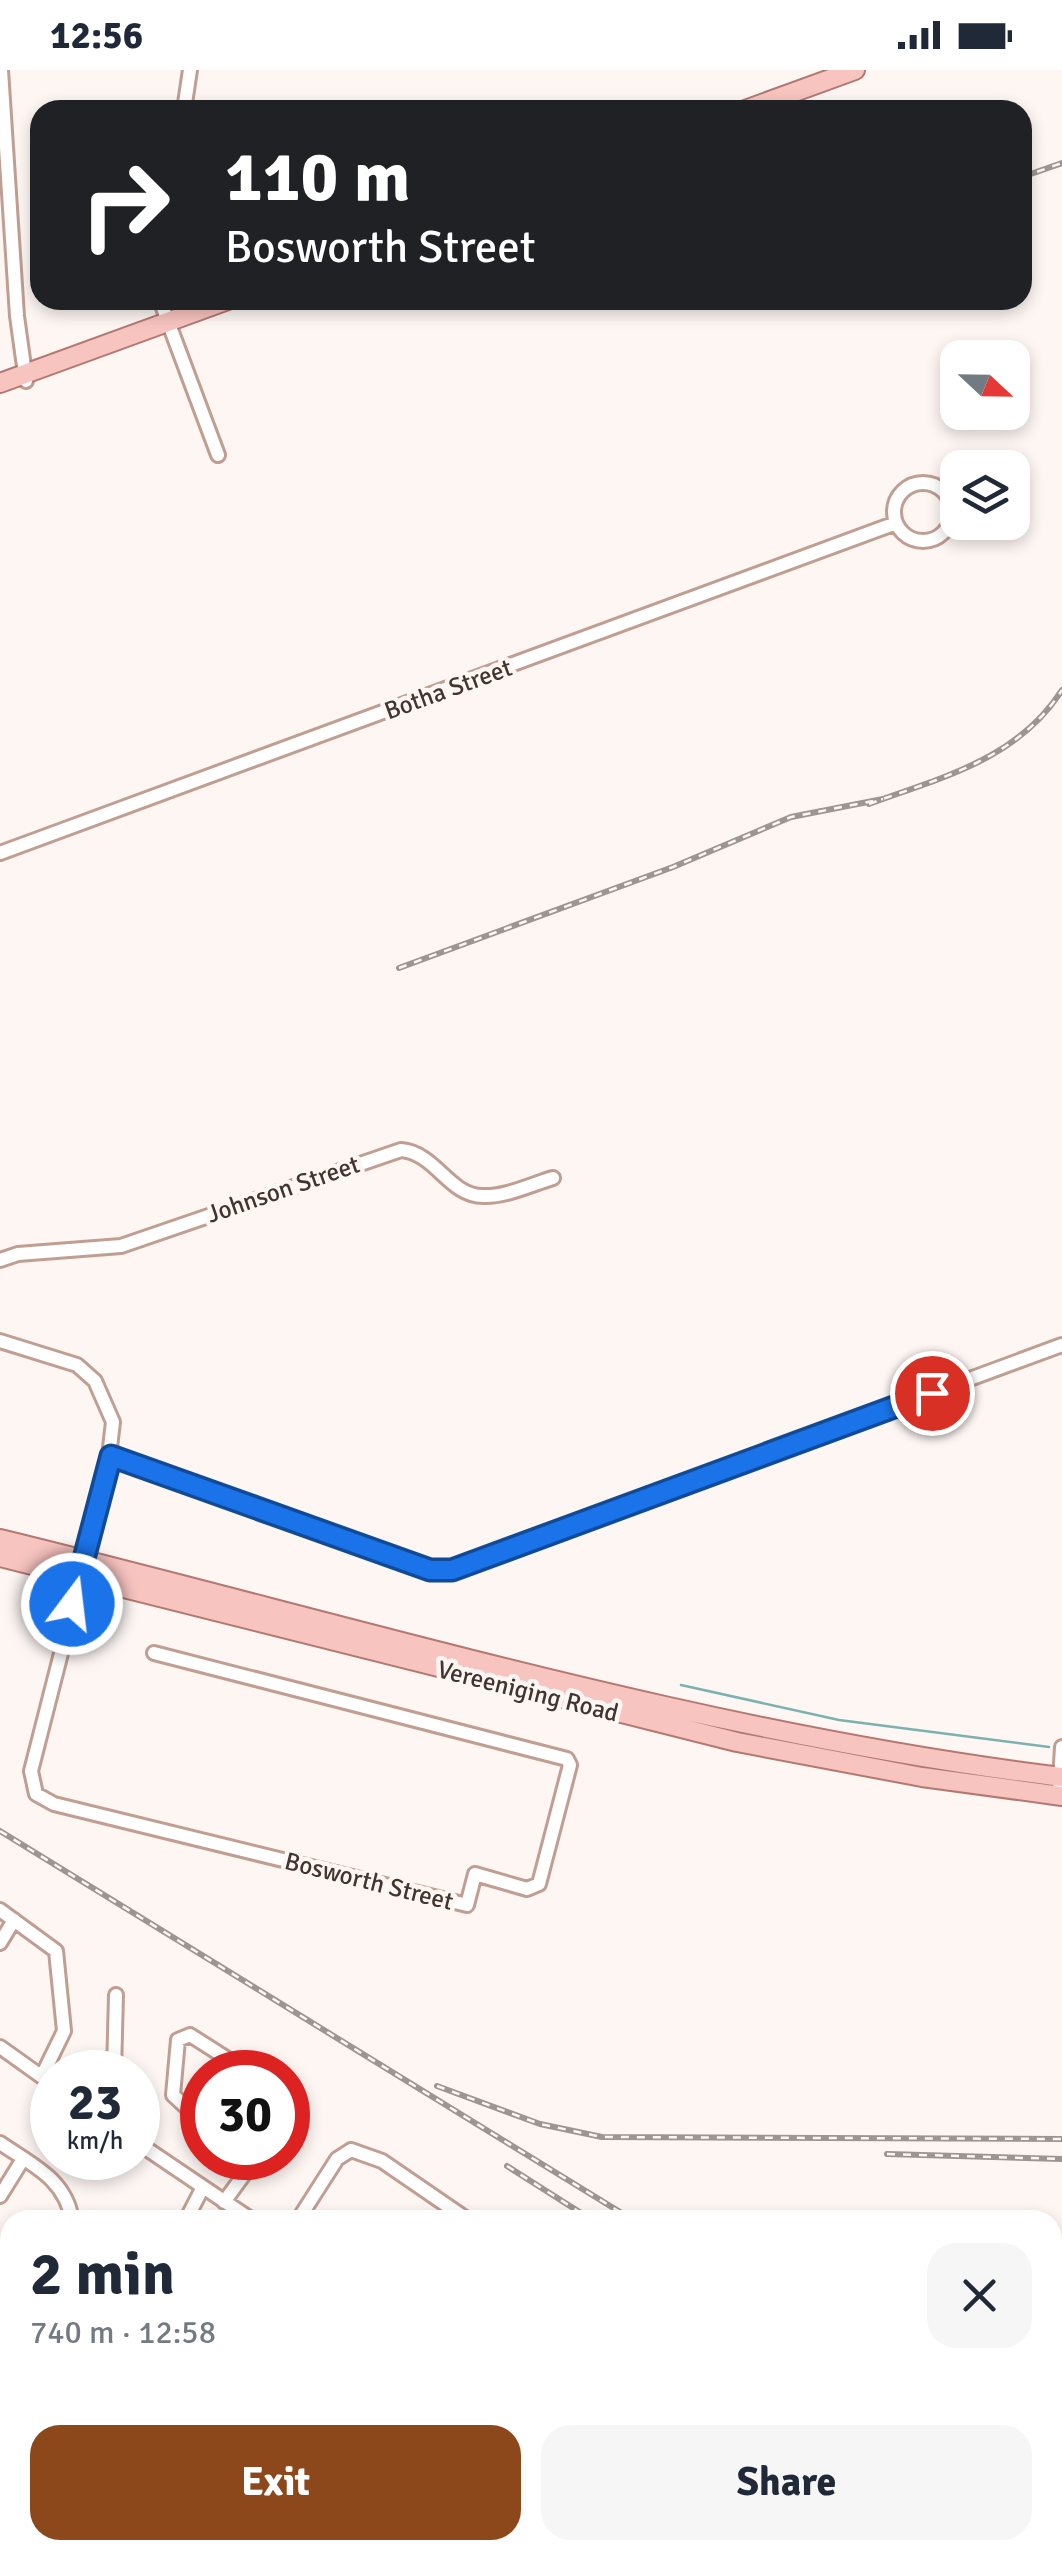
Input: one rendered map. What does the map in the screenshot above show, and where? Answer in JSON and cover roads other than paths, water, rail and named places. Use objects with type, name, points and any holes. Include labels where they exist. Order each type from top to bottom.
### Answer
[{"type":"main road","points":[[772,100],[855,70]]},
{"type":"main road","points":[[0,392],[26,378],[201,310]]},
{"type":"main road","points":[[0,383],[26,378]]},
{"type":"main road","name":"Vereeniging Road","points":[[0,1539],[82,1568]]},
{"type":"main road","name":"Vereeniging Road","points":[[0,1556],[82,1568],[753,1727],[1061,1786]]},
{"type":"street","points":[[2,70],[26,378]]},
{"type":"street","points":[[186,100],[190,70]]},
{"type":"street","points":[[164,310],[218,455]]},
{"type":"street","points":[[930,484],[950,502],[947,528],[933,539],[907,537],[896,523],[898,496],[912,485],[930,484]]},
{"type":"street","name":"Botha Street","points":[[0,853],[896,523]]},
{"type":"street","name":"Johnson Street","points":[[0,1260],[18,1254],[121,1246],[401,1150],[426,1157],[474,1195],[505,1193],[553,1178]]},
{"type":"street","name":"Bosworth Street","points":[[0,1341],[66,1359],[87,1373],[110,1411],[111,1456],[31,1771],[32,1788],[42,1799],[467,1905],[475,1874],[527,1889],[539,1884],[570,1765],[566,1759],[154,1653]]},
{"type":"street","points":[[111,1456],[430,1570],[452,1570],[1062,1345]]},
{"type":"street","points":[[1061,1786],[1062,1747]]},
{"type":"street","points":[[0,1910],[47,1940],[58,1961],[64,2031],[57,2050]]},
{"type":"street","points":[[0,1943],[14,1920]]},
{"type":"street","points":[[115,2050],[116,1995]]},
{"type":"street","points":[[180,2102],[173,2096],[178,2040],[190,2036],[213,2050]]},
{"type":"street","points":[[0,2047],[30,2068]]},
{"type":"street","points":[[0,2143],[60,2184],[69,2198],[71,2210]]},
{"type":"street","points":[[304,2210],[337,2159],[351,2150],[382,2162],[453,2210]]},
{"type":"street","points":[[160,2158],[236,2210]]},
{"type":"street","points":[[0,2196],[24,2159]]},
{"type":"street","points":[[224,2202],[239,2180]]},
{"type":"street","points":[[191,2210],[202,2187]]},
{"type":"waterway","points":[[681,1685],[839,1720],[1049,1747]]},
{"type":"railway","points":[[1032,174],[1062,163]]},
{"type":"railway","points":[[869,804],[950,775],[1000,750],[1044,714],[1062,690]]},
{"type":"railway","points":[[399,968],[673,867],[791,817],[883,799]]},
{"type":"railway","points":[[0,1831],[617,2210]]},
{"type":"railway","points":[[437,2086],[540,2124],[602,2137],[1062,2139]]},
{"type":"railway","points":[[887,2154],[1062,2159]]},
{"type":"railway","points":[[507,2166],[576,2210]]}]
